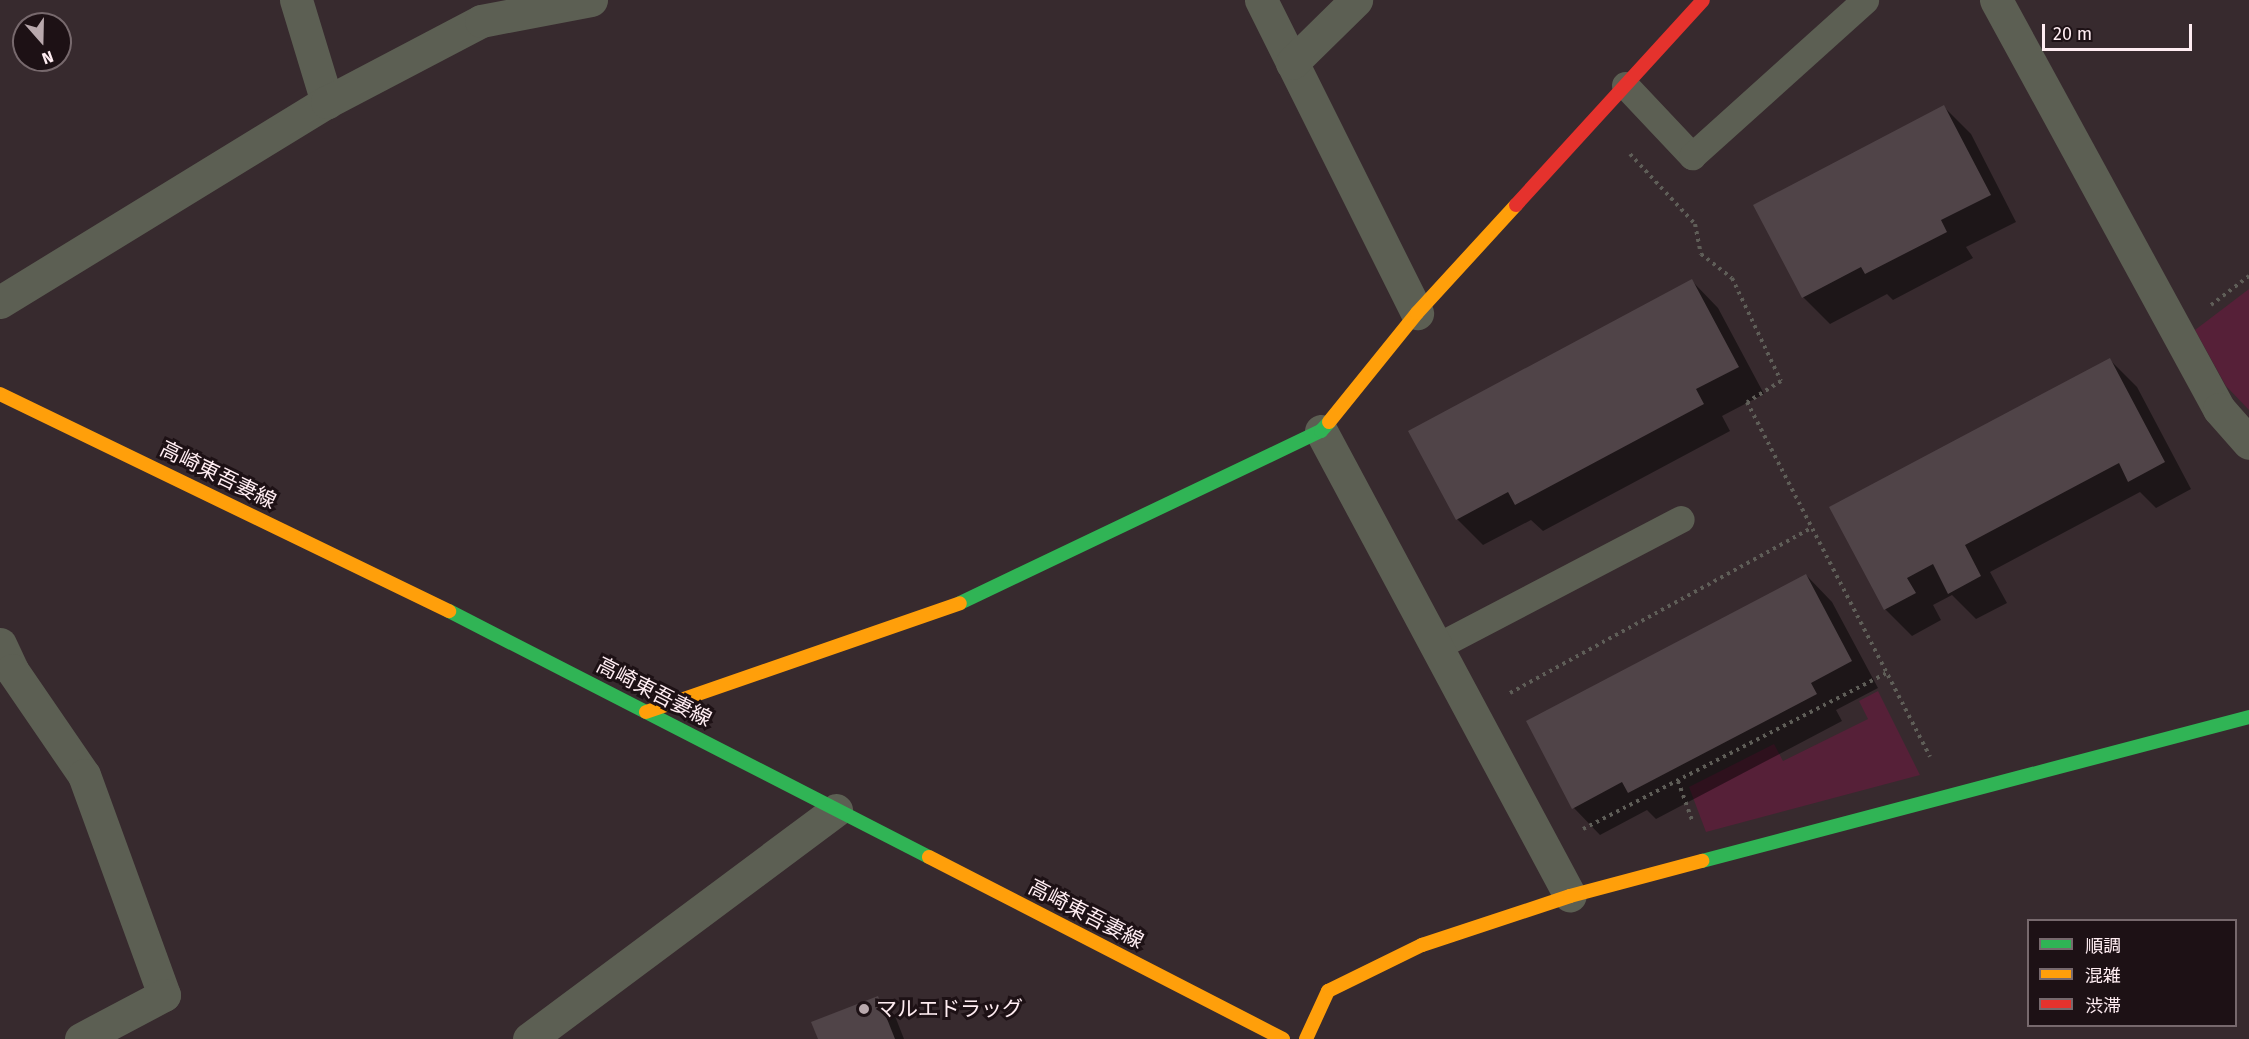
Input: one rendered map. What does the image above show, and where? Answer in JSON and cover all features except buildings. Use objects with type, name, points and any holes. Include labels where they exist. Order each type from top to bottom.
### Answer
[{"type":"street","points":[[296,0],[327,102]]},
{"type":"street","points":[[0,302],[477,11],[591,0]]},
{"type":"street","points":[[1261,0],[1417,313]]},
{"type":"street","points":[[1292,63],[1356,0]]},
{"type":"street","points":[[646,712],[978,597],[1321,431],[1417,313],[1703,0]]},
{"type":"street","points":[[1996,0],[2219,409],[2249,443]]},
{"type":"street","name":"高崎東吾妻線","points":[[0,394],[389,580],[1283,1039]]},
{"type":"street","points":[[1321,431],[1570,896]]},
{"type":"street","points":[[0,644],[12,670],[84,775],[164,995],[81,1039]]},
{"type":"street","points":[[1306,1039],[1328,991],[1422,945],[1570,896],[2249,717]]},
{"type":"street","points":[[529,1039],[836,810]]},
{"type":"lane","points":[[1625,85],[1692,156],[1865,0]]},
{"type":"lane","points":[[1436,647],[1681,519]]},
{"type":"path","points":[[1596,117],[1695,224],[1701,254],[1732,278],[1781,381],[1747,402],[1951,796]]},
{"type":"path","points":[[1503,696],[1812,528]]},
{"type":"path","points":[[1574,833],[1887,673]]},
{"type":"shaded area","points":[[2249,289],[2249,410],[2226,386],[2195,330]]},
{"type":"shaded area","points":[[1878,691],[1920,775],[1706,832],[1689,787],[1774,744],[1783,761],[1868,719],[1859,701]]},
{"type":"traffic: fast","points":[[960,603],[1321,431],[1329,422]]},
{"type":"traffic: fast","points":[[449,611],[929,857]]},
{"type":"traffic: fast","points":[[1702,861],[2249,717]]},
{"type":"traffic: slow","points":[[1329,422],[1417,313],[1516,205]]},
{"type":"traffic: slow","points":[[0,394],[449,611]]},
{"type":"traffic: slow","points":[[646,712],[960,603]]},
{"type":"traffic: slow","points":[[929,857],[1283,1039]]},
{"type":"traffic: slow","points":[[1306,1039],[1328,991],[1422,945],[1570,896],[1702,861]]},
{"type":"traffic: jam","points":[[1516,205],[1703,0]]},
{"type":"place","name":"マルエドラッグ","points":[[864,1009]]}]
